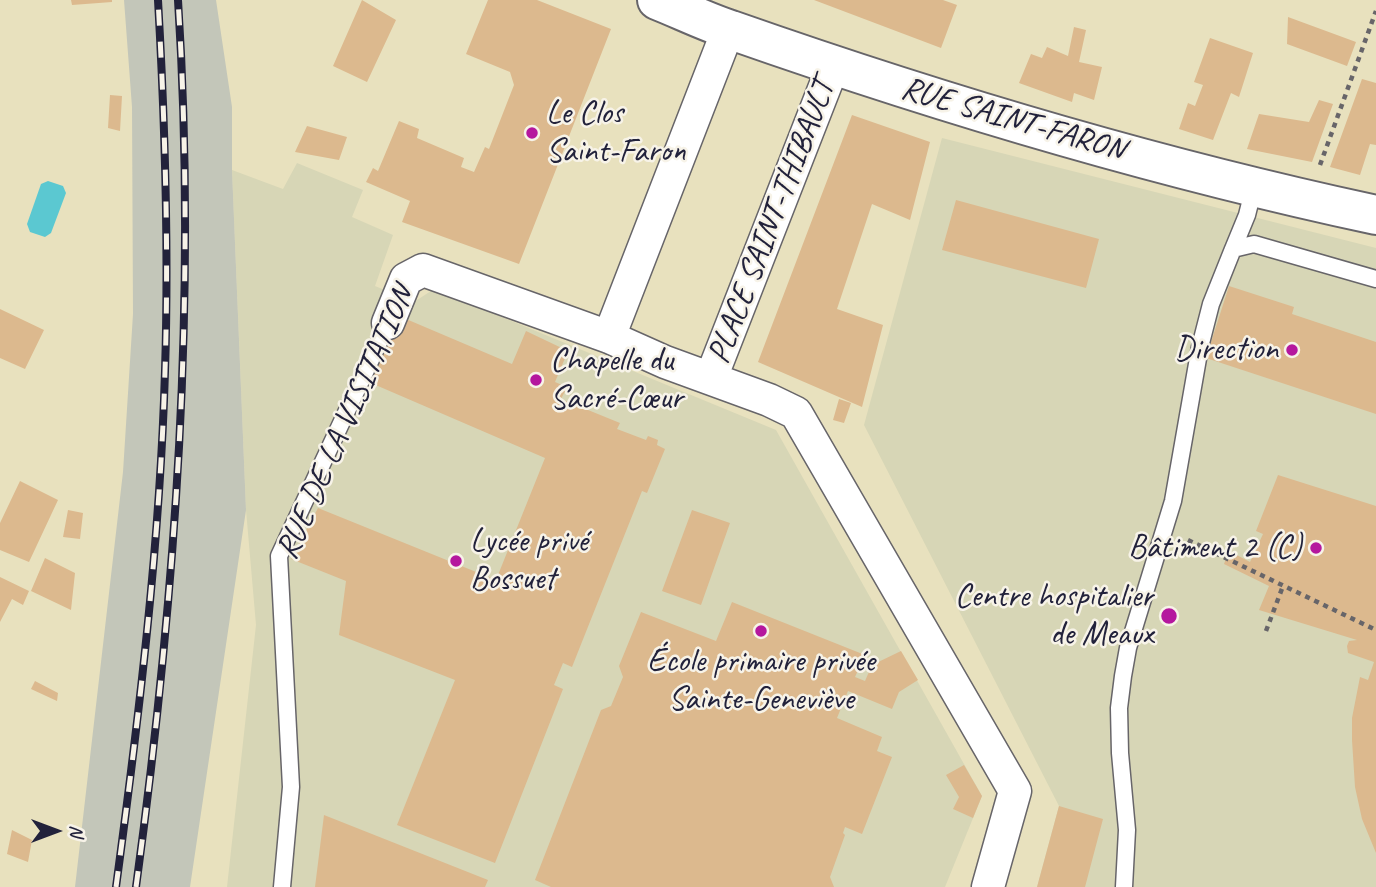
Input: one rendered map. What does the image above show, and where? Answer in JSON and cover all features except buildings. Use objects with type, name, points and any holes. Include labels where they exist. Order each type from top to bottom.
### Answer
[{"type":"street","name":"RUE SAINT-FARON","points":[[657,0],[728,30],[1003,119],[1156,162],[1376,215]]},
{"type":"street","points":[[609,337],[728,30]]},
{"type":"street","name":"PLACE SAINT-THIBAULT","points":[[711,378],[833,66]]},
{"type":"street","name":"RUE DE LA VISITATION","points":[[388,323],[406,279],[423,270],[609,337],[769,400],[796,414],[1015,791],[988,887]]},
{"type":"lane","points":[[1124,887],[1127,830],[1119,708],[1128,648],[1173,500],[1200,347],[1211,304],[1247,215],[1254,187]]},
{"type":"lane","points":[[1233,249],[1254,244],[1376,279]]},
{"type":"lane","name":"RUE DE LA VISITATION","points":[[282,887],[291,787],[279,556],[388,323]]},
{"type":"path","points":[[1307,200],[1376,11]]},
{"type":"path","points":[[1188,540],[1376,630]]},
{"type":"path","points":[[1266,631],[1283,586]]},
{"type":"shaded area","points":[[124,0],[216,0],[232,107],[232,170],[246,510],[190,887],[75,887],[123,472],[133,314],[132,107]]},
{"type":"shaded area","name":"Centre hospitalier de Meaux","points":[[942,138],[1376,248],[1376,887],[1037,887],[1059,806],[864,425]]},
{"type":"shaded area","name":"Lycée privé Bossuet","points":[[297,163],[363,190],[352,217],[393,235],[375,286],[414,302],[434,289],[776,430],[982,796],[945,887],[227,887],[256,625],[246,510],[232,170],[283,189]]},
{"type":"water","points":[[48,181],[63,186],[66,193],[51,233],[45,237],[30,232],[27,224],[41,184]]},
{"type":"railway","points":[[116,887],[147,629],[162,436],[166,232],[158,0]]},
{"type":"railway","points":[[136,887],[162,666],[179,445],[185,223],[178,0]]},
{"type":"place","name":"Le Clos Saint-Faron","points":[[532,133]]},
{"type":"place","name":"Direction","points":[[1292,350]]},
{"type":"place","name":"Chapelle du Sacré-Cœur","points":[[536,380]]},
{"type":"place","name":"Bâtiment 2 (C)","points":[[1316,548]]},
{"type":"place","name":"Lycée privé Bossuet","points":[[456,561]]},
{"type":"place","name":"Centre hospitalier de Meaux","points":[[1169,616]]},
{"type":"place","name":"École primaire privée Sainte-Geneviève","points":[[761,631]]}]
